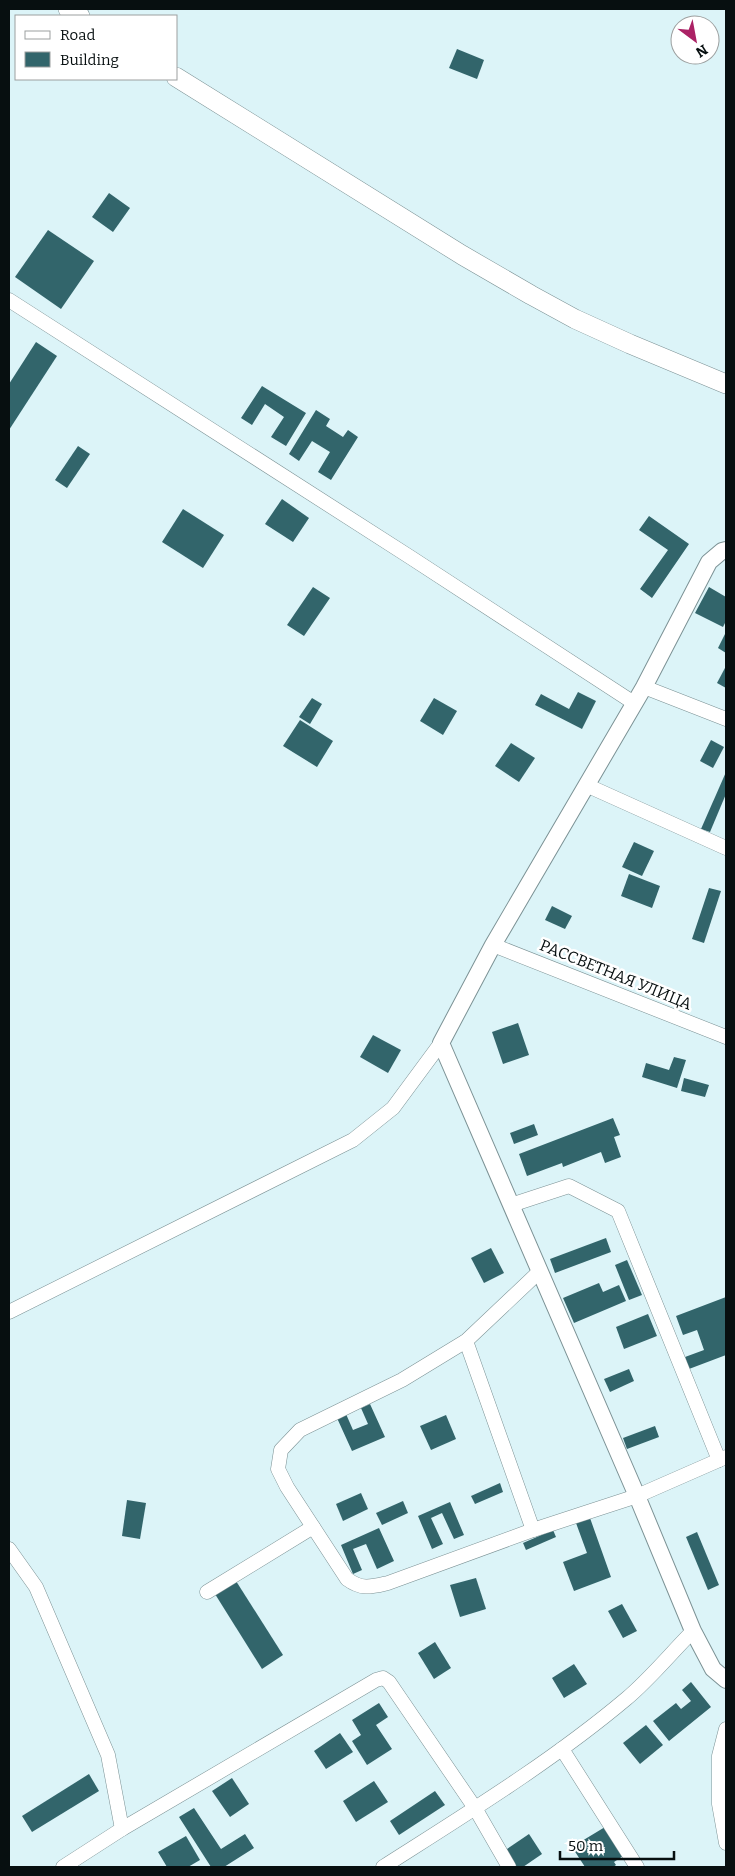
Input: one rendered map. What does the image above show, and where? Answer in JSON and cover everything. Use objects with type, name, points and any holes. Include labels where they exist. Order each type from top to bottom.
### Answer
[{"type":"main road","points":[[178,78],[445,244],[531,295],[576,319],[630,344],[726,384]]},
{"type":"street","points":[[9,300],[634,703]]},
{"type":"street","points":[[9,1312],[353,1140],[392,1108],[441,1043],[493,945],[644,687],[709,562],[726,550]]},
{"type":"street","points":[[644,687],[726,719]]},
{"type":"street","points":[[586,785],[726,848]]},
{"type":"street","name":"РАССВЕТНАЯ УЛИЦА","points":[[493,945],[726,1037]]},
{"type":"street","points":[[441,1043],[637,1496],[693,1631],[713,1669],[726,1680]]},
{"type":"street","points":[[511,1205],[569,1186],[618,1211],[723,1459],[637,1496],[533,1530],[388,1583],[372,1587],[357,1586],[347,1579],[287,1487],[278,1469],[281,1450],[300,1430],[402,1380],[466,1341],[540,1270]]},
{"type":"street","points":[[466,1341],[533,1530]]},
{"type":"street","points":[[207,1592],[313,1527]]},
{"type":"street","points":[[9,1549],[36,1586],[108,1755],[122,1829]]},
{"type":"street","points":[[383,1867],[562,1749],[628,1698],[693,1631]]},
{"type":"street","points":[[63,1867],[122,1829],[376,1680],[383,1678],[389,1682],[474,1808],[509,1867]]},
{"type":"street","points":[[726,1729],[719,1756],[719,1804],[726,1843]]},
{"type":"street","points":[[562,1749],[637,1867]]},
{"type":"building","points":[[457,49],[484,60],[477,79],[449,68]]},
{"type":"building","points":[[109,193],[130,208],[113,232],[92,217]]},
{"type":"building","points":[[48,230],[94,261],[61,309],[15,277]]},
{"type":"building","points":[[36,342],[57,356],[9,430],[9,384]]},
{"type":"building","points":[[262,386],[306,413],[286,446],[271,437],[284,417],[265,404],[252,425],[241,418]]},
{"type":"building","points":[[316,410],[330,419],[326,426],[343,437],[348,430],[358,437],[331,480],[318,472],[330,452],[312,441],[299,461],[289,454]]},
{"type":"building","points":[[78,446],[90,454],[67,488],[55,480]]},
{"type":"building","points":[[282,499],[309,518],[293,542],[265,524]]},
{"type":"building","points":[[183,509],[224,535],[203,568],[162,542]]},
{"type":"building","points":[[649,516],[689,544],[652,598],[640,589],[668,550],[639,530]]},
{"type":"building","points":[[313,587],[330,598],[304,636],[287,625]]},
{"type":"building","points":[[709,587],[726,597],[726,621],[723,627],[695,613]]},
{"type":"building","points":[[726,632],[726,653],[718,648]]},
{"type":"building","points":[[726,666],[726,688],[717,683]]},
{"type":"building","points":[[578,692],[596,701],[582,729],[535,705],[541,694],[569,709]]},
{"type":"building","points":[[312,698],[322,704],[310,724],[299,717]]},
{"type":"building","points":[[434,698],[457,711],[443,735],[420,721]]},
{"type":"building","points":[[300,720],[333,741],[317,767],[283,746]]},
{"type":"building","points":[[711,740],[724,747],[713,768],[700,761]]},
{"type":"building","points":[[511,743],[535,758],[519,782],[495,766]]},
{"type":"building","points":[[726,772],[726,794],[710,832],[701,829]]},
{"type":"building","points":[[634,842],[654,851],[642,876],[622,867]]},
{"type":"building","points":[[629,874],[660,886],[652,908],[621,896]]},
{"type":"building","points":[[709,888],[721,891],[704,943],[692,939]]},
{"type":"building","points":[[552,906],[572,916],[565,929],[545,920]]},
{"type":"building","points":[[518,1023],[529,1055],[503,1064],[492,1032]]},
{"type":"building","points":[[373,1035],[401,1050],[388,1073],[360,1057]]},
{"type":"building","points":[[674,1057],[686,1060],[677,1088],[642,1077],[646,1063],[669,1070]]},
{"type":"building","points":[[684,1078],[709,1085],[705,1097],[681,1091]]},
{"type":"building","points":[[613,1118],[620,1135],[614,1137],[621,1157],[605,1163],[601,1152],[563,1167],[562,1163],[527,1176],[519,1154]]},
{"type":"building","points":[[534,1124],[538,1135],[514,1144],[510,1133]]},
{"type":"building","points":[[606,1238],[611,1252],[555,1273],[550,1259]]},
{"type":"building","points":[[491,1248],[504,1273],[484,1283],[471,1258]]},
{"type":"building","points":[[627,1260],[642,1295],[629,1300],[615,1265]]},
{"type":"building","points":[[599,1283],[603,1292],[619,1285],[626,1301],[574,1323],[563,1298]]},
{"type":"building","points":[[726,1297],[726,1355],[689,1369],[685,1357],[704,1350],[697,1330],[683,1335],[676,1316]]},
{"type":"building","points":[[648,1314],[657,1336],[624,1349],[616,1327]]},
{"type":"building","points":[[629,1369],[634,1381],[610,1392],[604,1379]]},
{"type":"building","points":[[370,1404],[385,1437],[352,1451],[337,1418],[346,1414],[353,1430],[368,1424],[361,1408]]},
{"type":"building","points":[[446,1415],[456,1439],[431,1450],[420,1426]]},
{"type":"building","points":[[655,1426],[659,1437],[627,1449],[623,1438]]},
{"type":"building","points":[[500,1483],[503,1492],[475,1504],[471,1496]]},
{"type":"building","points":[[361,1493],[368,1509],[343,1521],[336,1504]]},
{"type":"building","points":[[127,1500],[146,1503],[140,1539],[122,1536]]},
{"type":"building","points":[[403,1501],[408,1513],[382,1525],[376,1513]]},
{"type":"building","points":[[450,1502],[464,1535],[454,1539],[442,1513],[431,1518],[443,1544],[432,1549],[418,1516]]},
{"type":"building","points":[[590,1518],[611,1577],[574,1591],[563,1562],[587,1553],[576,1523]]},
{"type":"building","points":[[379,1528],[394,1561],[377,1569],[366,1544],[353,1549],[362,1570],[353,1574],[341,1545]]},
{"type":"building","points":[[553,1530],[556,1537],[526,1550],[523,1543]]},
{"type":"building","points":[[697,1532],[719,1585],[708,1590],[686,1537]]},
{"type":"building","points":[[476,1578],[486,1609],[460,1617],[450,1585]]},
{"type":"building","points":[[236,1581],[283,1655],[262,1669],[215,1594]]},
{"type":"building","points":[[622,1604],[637,1631],[623,1638],[608,1611]]},
{"type":"building","points":[[435,1642],[451,1668],[434,1679],[418,1653]]},
{"type":"building","points":[[574,1664],[587,1684],[564,1698],[552,1678]]},
{"type":"building","points":[[691,1682],[711,1707],[669,1741],[653,1721],[676,1703],[681,1709],[691,1701],[682,1690]]},
{"type":"building","points":[[379,1703],[388,1717],[376,1725],[392,1749],[367,1765],[352,1741],[361,1735],[352,1720]]},
{"type":"building","points":[[646,1725],[663,1745],[640,1764],[623,1743]]},
{"type":"building","points":[[340,1733],[353,1752],[326,1769],[314,1751]]},
{"type":"building","points":[[89,1774],[99,1791],[32,1832],[22,1816]]},
{"type":"building","points":[[232,1778],[249,1804],[230,1817],[212,1791]]},
{"type":"building","points":[[374,1781],[388,1802],[356,1822],[343,1801]]},
{"type":"building","points":[[435,1791],[445,1805],[399,1835],[390,1821]]},
{"type":"building","points":[[194,1808],[221,1849],[245,1834],[254,1848],[224,1867],[211,1867],[179,1817]]},
{"type":"building","points":[[605,1827],[623,1856],[614,1862],[616,1865],[613,1867],[585,1867],[572,1847]]},
{"type":"building","points":[[529,1834],[542,1854],[523,1867],[515,1867],[504,1851]]},
{"type":"building","points":[[186,1836],[200,1860],[188,1867],[167,1867],[158,1852]]}]
